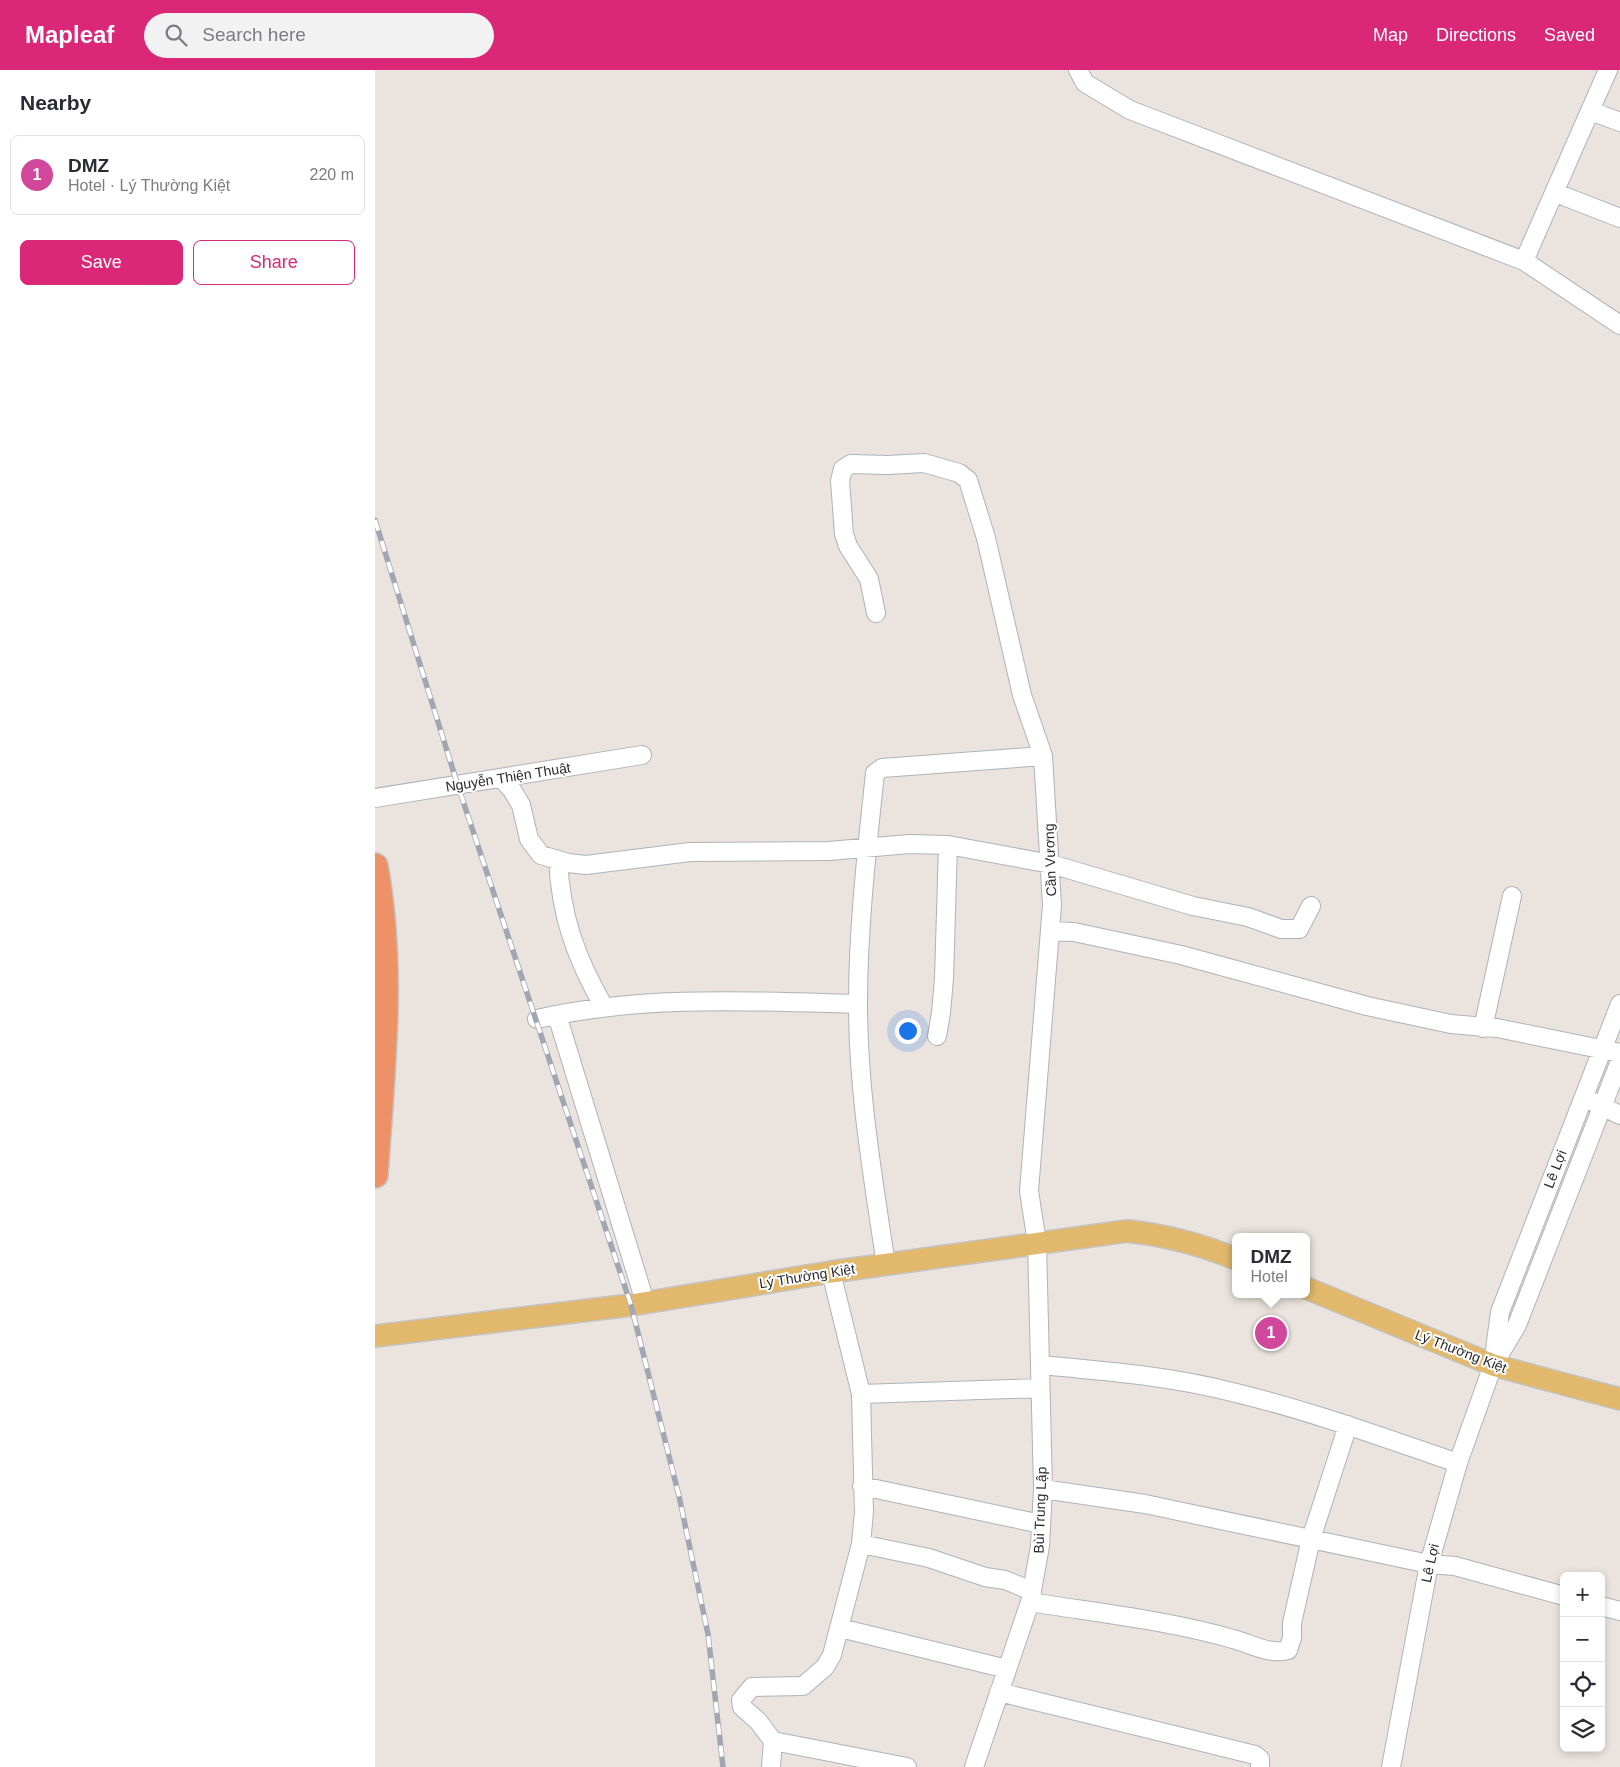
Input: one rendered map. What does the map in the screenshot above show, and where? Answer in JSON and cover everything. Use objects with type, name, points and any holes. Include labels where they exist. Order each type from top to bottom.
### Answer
[{"type":"highway","points":[[375,866],[385,972],[384,1030],[375,1175]]},
{"type":"main road","name":"Lý Thường Kiệt","points":[[375,1336],[645,1302],[831,1272],[1127,1231],[1160,1234],[1210,1248],[1232,1257]]},
{"type":"main road","name":"Lý Thường Kiệt","points":[[1310,1290],[1493,1365],[1620,1399]]},
{"type":"street","points":[[1078,70],[1085,83],[1130,110],[1524,261],[1620,325]]},
{"type":"street","points":[[1524,261],[1556,193],[1608,70]]},
{"type":"street","points":[[1591,111],[1620,122]]},
{"type":"street","points":[[1556,193],[1620,218]]},
{"type":"street","name":"Cần Vương","points":[[876,613],[869,579],[848,546],[844,534],[840,481],[843,470],[851,464],[888,465],[924,463],[964,476],[971,486],[986,538],[1021,695],[1043,756],[1051,864],[1050,931],[1045,968],[1029,1191],[1037,1244]]},
{"type":"street","name":"Nguyễn Thiện Thuật","points":[[375,798],[642,755]]},
{"type":"street","points":[[886,1264],[865,1119],[858,1004],[867,849],[875,773],[878,769],[1043,756]]},
{"type":"street","points":[[502,779],[512,790],[521,805],[529,839],[541,855],[586,865],[655,854],[690,852],[829,851],[909,844],[948,845],[1051,864],[1150,894],[1248,917],[1287,930],[1299,929],[1311,906]]},
{"type":"street","points":[[937,1036],[944,978],[948,845]]},
{"type":"street","points":[[558,860],[560,894],[567,926],[589,980],[604,1007]]},
{"type":"street","points":[[1483,1028],[1512,896]]},
{"type":"street","points":[[1050,931],[1074,932],[1181,955],[1367,1006],[1451,1024],[1497,1028],[1620,1053]]},
{"type":"street","points":[[537,1019],[604,1007],[681,1001],[858,1004]]},
{"type":"street","name":"Lê Lợi","points":[[1493,1365],[1500,1312],[1620,1004]]},
{"type":"street","points":[[557,1015],[645,1302]]},
{"type":"street","name":"Lê Lợi","points":[[1391,1767],[1429,1564],[1458,1462],[1493,1365],[1517,1325],[1620,1061]]},
{"type":"street","points":[[1584,1097],[1620,1115]]},
{"type":"street","points":[[1532,1230],[1552,1237]]},
{"type":"street","name":"Bùi Trung Lập","points":[[974,1767],[1031,1596],[1040,1546],[1043,1489],[1037,1244]]},
{"type":"street","points":[[771,1767],[773,1741],[758,1721],[742,1707],[743,1695],[752,1687],[797,1687],[808,1683],[825,1667],[832,1655],[861,1544],[864,1512],[861,1394],[831,1272]]},
{"type":"street","points":[[1040,1365],[1125,1372],[1178,1380],[1235,1392],[1348,1425],[1458,1462]]},
{"type":"street","points":[[861,1394],[1040,1388]]},
{"type":"street","points":[[861,1544],[954,1565],[1031,1596],[1182,1626],[1278,1652],[1288,1650],[1292,1638],[1292,1623],[1311,1539],[1348,1425]]},
{"type":"street","points":[[862,1486],[1041,1524]]},
{"type":"street","points":[[1043,1489],[1145,1504],[1429,1564],[1455,1566],[1560,1595]]},
{"type":"street","points":[[1605,1607],[1620,1611]]},
{"type":"street","points":[[839,1628],[1007,1669]]},
{"type":"street","points":[[999,1692],[1255,1755],[1260,1759],[1261,1767]]},
{"type":"street","points":[[773,1741],[907,1767]]},
{"type":"railway","points":[[375,520],[458,786],[631,1305],[679,1496],[708,1634],[723,1767]]},
{"type":"place","name":"DMZ","points":[[1271,1333]]}]
